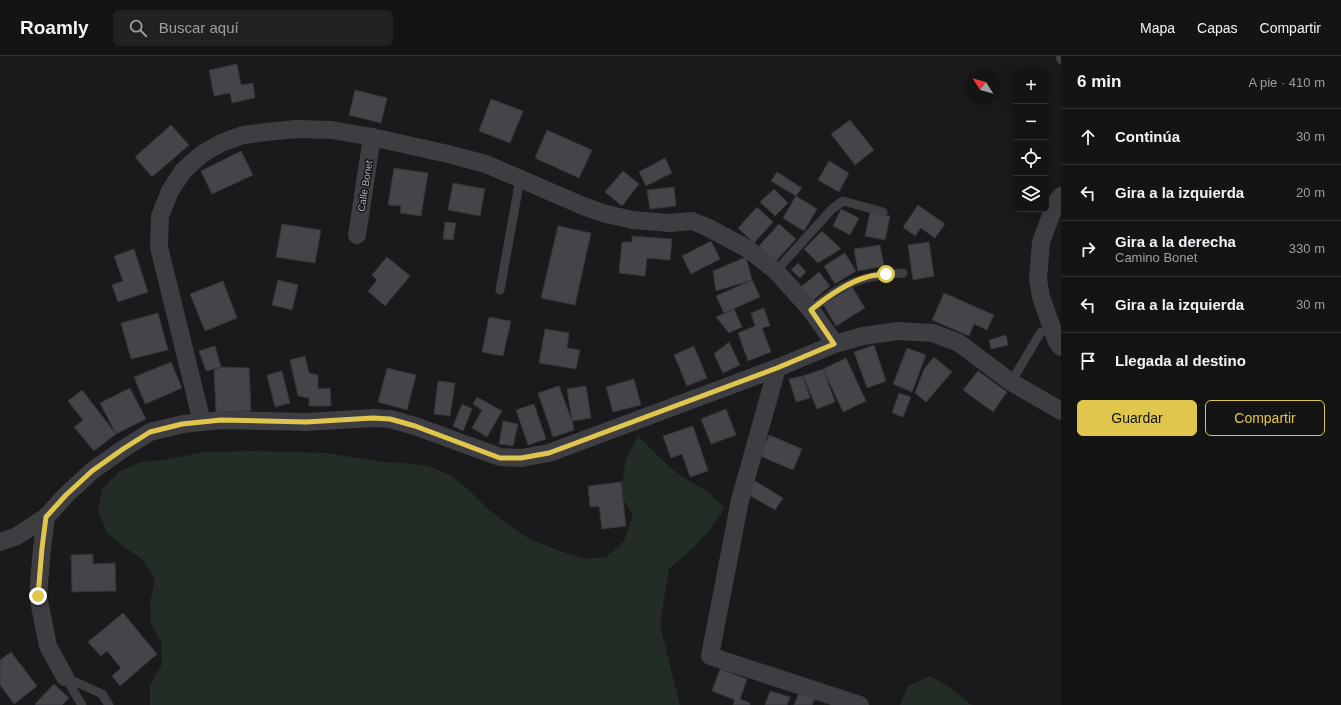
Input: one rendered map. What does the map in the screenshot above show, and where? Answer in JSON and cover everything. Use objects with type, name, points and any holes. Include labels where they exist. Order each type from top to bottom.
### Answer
[{"type":"street","points":[[202,422],[159,247],[160,216],[170,191],[183,171],[202,154],[221,143],[243,135],[296,129],[332,130],[372,137],[486,164],[583,206],[606,214],[633,220],[670,223],[692,222],[707,226],[748,249],[776,271],[811,310],[834,344]]},
{"type":"street","name":"Calle Bonet","points":[[357,234],[372,137]]},
{"type":"street","points":[[1061,196],[1056,202],[1041,242],[1038,279],[1041,297],[1057,342],[1061,347]]},
{"type":"street","points":[[0,542],[17,536],[46,517],[66,495],[92,471],[123,449],[150,432],[182,424],[221,420],[306,422],[373,418],[390,419],[415,426],[500,458],[521,458],[549,453],[777,368],[834,344],[863,336],[898,331],[933,333],[959,343],[1011,382],[1061,411]]},
{"type":"street","points":[[777,368],[740,500],[710,656],[860,705]]},
{"type":"street","points":[[46,517],[38,596],[48,646],[65,677]]},
{"type":"lane","points":[[1060,56],[1061,60]]},
{"type":"lane","points":[[500,290],[520,179]]},
{"type":"lane","points":[[776,271],[832,209],[843,201],[883,212]]},
{"type":"lane","points":[[811,310],[826,297],[845,286],[867,277],[903,273]]},
{"type":"lane","points":[[1011,382],[1042,332]]},
{"type":"lane","points":[[65,677],[82,705]]},
{"type":"lane","points":[[65,677],[102,694],[109,705]]},
{"type":"shaded area","points":[[638,436],[663,461],[681,476],[708,492],[725,508],[709,531],[693,548],[669,569],[660,624],[680,705],[150,705],[150,685],[162,664],[161,642],[151,623],[150,601],[155,579],[142,559],[107,533],[98,510],[103,488],[119,472],[140,462],[163,460],[206,452],[253,451],[326,453],[382,462],[429,466],[450,475],[469,490],[487,508],[528,538],[557,550],[585,559],[606,557],[624,541],[633,515],[620,495],[626,460]]},
{"type":"shaded area","points":[[930,676],[949,687],[972,705],[900,705],[908,686]]},
{"type":"building","points":[[237,64],[241,85],[253,83],[255,98],[232,103],[230,93],[214,96],[209,70]]},
{"type":"building","points":[[355,90],[387,98],[381,123],[349,115]]},
{"type":"building","points":[[491,99],[523,111],[510,143],[479,131]]},
{"type":"building","points":[[850,120],[874,150],[855,165],[831,134]]},
{"type":"building","points":[[171,125],[189,145],[152,177],[135,157]]},
{"type":"building","points":[[547,130],[592,150],[579,178],[535,158]]},
{"type":"building","points":[[241,151],[253,175],[212,194],[201,171]]},
{"type":"building","points":[[665,158],[672,173],[646,186],[639,172]]},
{"type":"building","points":[[829,161],[849,173],[839,192],[818,180]]},
{"type":"building","points":[[394,168],[428,173],[421,216],[400,213],[401,206],[388,205]]},
{"type":"building","points":[[623,171],[639,184],[622,206],[605,192]]},
{"type":"building","points":[[777,172],[802,188],[796,196],[771,181]]},
{"type":"building","points":[[453,183],[485,189],[480,216],[448,210]]},
{"type":"building","points":[[674,187],[676,206],[650,209],[647,190]]},
{"type":"building","points":[[774,189],[788,203],[775,216],[760,202]]},
{"type":"building","points":[[796,196],[817,209],[804,231],[783,218]]},
{"type":"building","points":[[918,205],[945,224],[935,238],[921,228],[915,236],[903,227]]},
{"type":"building","points":[[757,207],[773,222],[754,243],[738,228]]},
{"type":"building","points":[[841,209],[859,218],[850,235],[833,226]]},
{"type":"building","points":[[870,212],[890,216],[885,240],[865,236]]},
{"type":"building","points":[[445,222],[456,223],[453,240],[443,239]]},
{"type":"building","points":[[282,224],[321,230],[315,263],[276,257]]},
{"type":"building","points":[[779,224],[796,239],[776,261],[759,246]]},
{"type":"building","points":[[558,226],[591,233],[575,305],[541,298]]},
{"type":"building","points":[[822,231],[841,249],[818,263],[804,249]]},
{"type":"building","points":[[632,236],[672,239],[670,260],[647,258],[645,276],[619,273],[622,242],[632,242]]},
{"type":"building","points":[[711,241],[720,259],[691,274],[682,256]]},
{"type":"building","points":[[929,242],[934,276],[913,280],[908,245]]},
{"type":"building","points":[[880,245],[884,266],[858,271],[854,249]]},
{"type":"building","points":[[134,249],[148,292],[118,302],[112,285],[123,281],[114,256]]},
{"type":"building","points":[[845,253],[856,271],[835,284],[824,266]]},
{"type":"building","points":[[387,257],[410,276],[385,306],[368,291],[377,280],[372,275]]},
{"type":"building","points":[[746,257],[752,280],[716,291],[713,271]]},
{"type":"building","points":[[798,263],[806,272],[800,278],[791,270]]},
{"type":"building","points":[[819,272],[830,286],[812,301],[801,287]]},
{"type":"building","points":[[278,280],[298,285],[292,310],[272,305]]},
{"type":"building","points":[[752,280],[760,297],[724,313],[716,296]]},
{"type":"building","points":[[223,281],[237,318],[205,331],[190,294]]},
{"type":"building","points":[[852,287],[865,308],[836,326],[823,304]]},
{"type":"building","points":[[944,293],[994,315],[987,330],[974,324],[969,336],[932,320]]},
{"type":"building","points":[[764,308],[770,326],[762,328],[771,352],[748,361],[738,333],[755,326],[751,313]]},
{"type":"building","points":[[734,309],[742,327],[729,333],[716,317]]},
{"type":"building","points":[[158,313],[168,350],[131,359],[121,323]]},
{"type":"building","points":[[489,317],[511,321],[503,356],[482,352]]},
{"type":"building","points":[[545,329],[569,333],[567,348],[580,350],[576,369],[539,363]]},
{"type":"building","points":[[1006,335],[1008,345],[991,349],[989,340]]},
{"type":"building","points":[[729,342],[740,365],[723,373],[714,354]]},
{"type":"building","points":[[874,345],[886,381],[867,388],[854,352]]},
{"type":"building","points":[[215,346],[221,367],[206,371],[199,351]]},
{"type":"building","points":[[694,346],[707,378],[687,386],[674,355]]},
{"type":"building","points":[[907,348],[926,355],[912,392],[893,384]]},
{"type":"building","points":[[305,356],[309,373],[318,375],[318,389],[330,388],[331,406],[309,406],[309,398],[298,396],[290,360]]},
{"type":"building","points":[[934,357],[952,372],[926,402],[915,393],[924,369]]},
{"type":"building","points":[[846,358],[866,401],[843,412],[823,369]]},
{"type":"building","points":[[171,362],[182,388],[145,404],[134,377]]},
{"type":"building","points":[[221,367],[249,368],[251,411],[216,412],[214,370]]},
{"type":"building","points":[[387,368],[416,375],[407,410],[378,402]]},
{"type":"building","points":[[823,369],[835,402],[817,409],[803,376]]},
{"type":"building","points":[[282,371],[290,403],[275,407],[267,375]]},
{"type":"building","points":[[978,371],[1007,392],[993,412],[963,390]]},
{"type":"building","points":[[803,376],[810,398],[796,402],[789,379]]},
{"type":"building","points":[[634,379],[641,405],[613,412],[606,387]]},
{"type":"building","points":[[438,381],[455,383],[450,416],[434,414]]},
{"type":"building","points":[[559,386],[574,430],[553,437],[538,393]]},
{"type":"building","points":[[586,386],[591,418],[572,421],[567,389]]},
{"type":"building","points":[[130,388],[146,419],[116,434],[100,403]]},
{"type":"building","points":[[82,390],[116,434],[94,451],[74,427],[83,420],[68,401]]},
{"type":"building","points":[[899,393],[911,397],[903,417],[892,413]]},
{"type":"building","points":[[477,397],[502,411],[487,437],[472,428],[482,410],[473,404]]},
{"type":"building","points":[[462,404],[472,409],[463,431],[453,426]]},
{"type":"building","points":[[534,404],[546,439],[528,445],[516,410]]},
{"type":"building","points":[[726,409],[736,435],[711,444],[701,419]]},
{"type":"building","points":[[503,421],[518,424],[513,446],[499,444]]},
{"type":"building","points":[[693,426],[708,471],[690,477],[682,454],[671,458],[663,436]]},
{"type":"building","points":[[769,435],[802,449],[793,470],[760,456]]},
{"type":"building","points":[[755,481],[783,498],[775,510],[747,494]]},
{"type":"building","points":[[621,482],[626,526],[602,529],[599,506],[590,507],[588,486]]},
{"type":"building","points":[[93,554],[93,564],[115,563],[116,591],[72,592],[71,555]]},
{"type":"building","points":[[123,613],[157,654],[120,686],[112,676],[121,668],[107,651],[101,656],[88,642]]},
{"type":"building","points":[[11,652],[37,686],[14,704],[0,685],[0,660]]},
{"type":"building","points":[[720,669],[747,679],[740,699],[750,703],[750,705],[733,705],[735,700],[712,691]]},
{"type":"building","points":[[54,684],[69,698],[62,705],[36,705],[35,704]]},
{"type":"building","points":[[770,691],[790,697],[787,705],[765,705]]},
{"type":"building","points":[[799,692],[815,698],[812,705],[794,705]]},
{"type":"route","points":[[38,596],[46,517],[66,495],[92,471],[150,432],[182,424],[221,420],[306,422],[373,418],[390,419],[415,426],[500,458],[521,458],[549,453],[777,368],[834,344],[811,310],[826,297],[845,286],[867,277],[886,274]]}]
